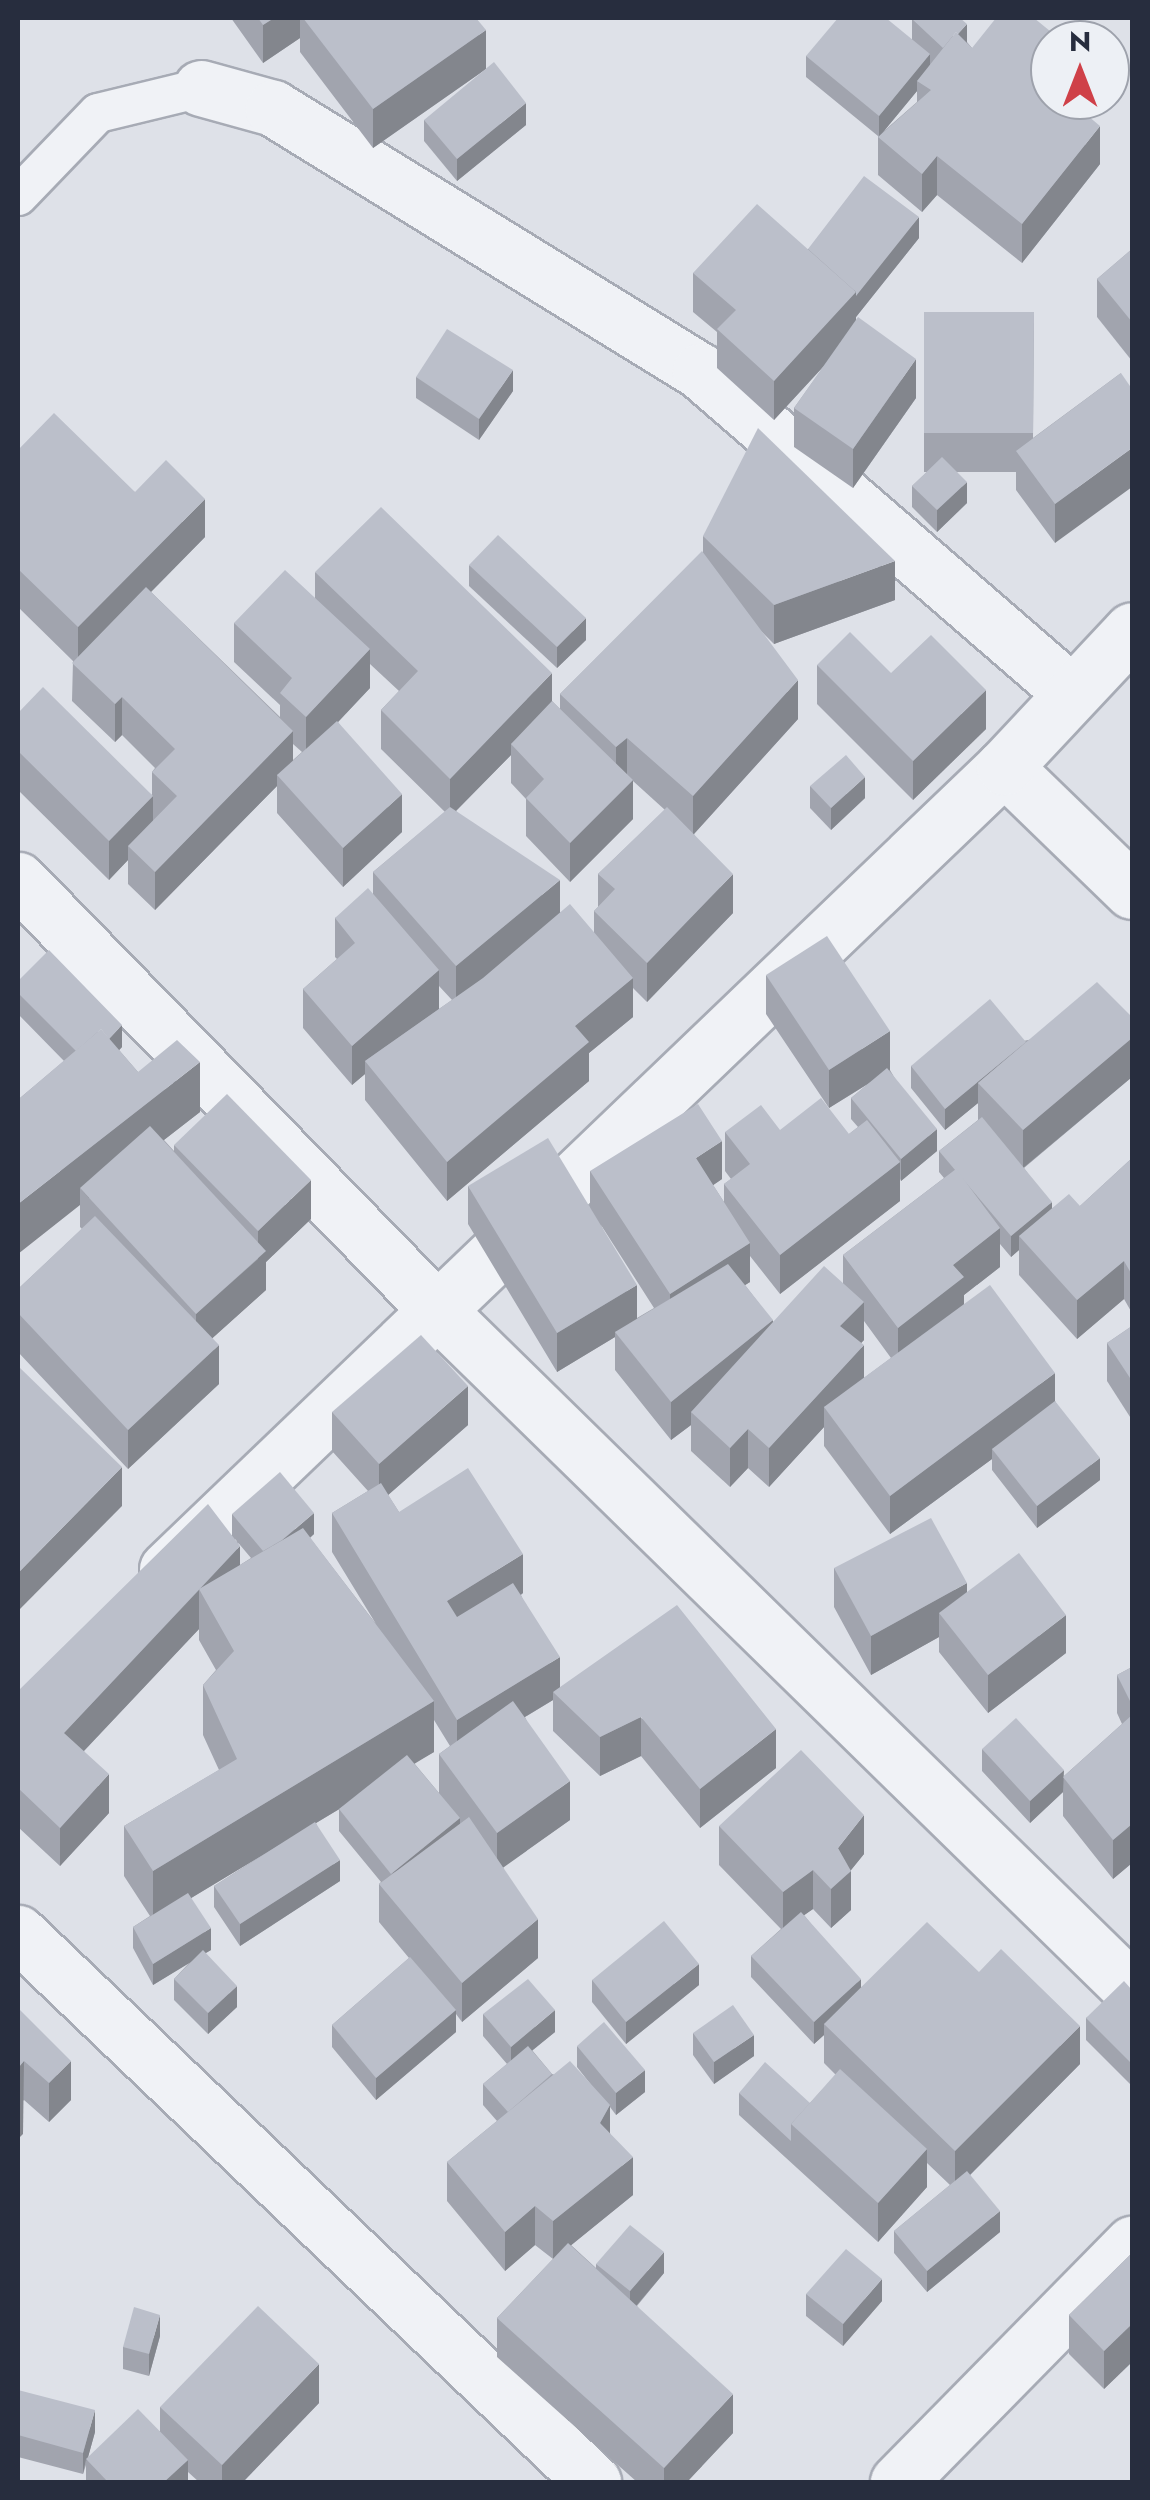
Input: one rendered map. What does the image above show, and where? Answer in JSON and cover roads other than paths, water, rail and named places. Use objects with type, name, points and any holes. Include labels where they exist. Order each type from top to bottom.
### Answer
[{"type":"street","points":[[201,88],[273,108],[700,371],[1071,692]]},
{"type":"street","points":[[134,1600],[1004,767],[1132,630]]},
{"type":"street","points":[[1004,767],[1132,891]]},
{"type":"street","points":[[18,880],[439,1312],[1132,1990]]},
{"type":"street","points":[[18,1933],[593,2482]]},
{"type":"street","points":[[898,2482],[1132,2244]]},
{"type":"lane","points":[[18,196],[98,112],[201,88]]}]
